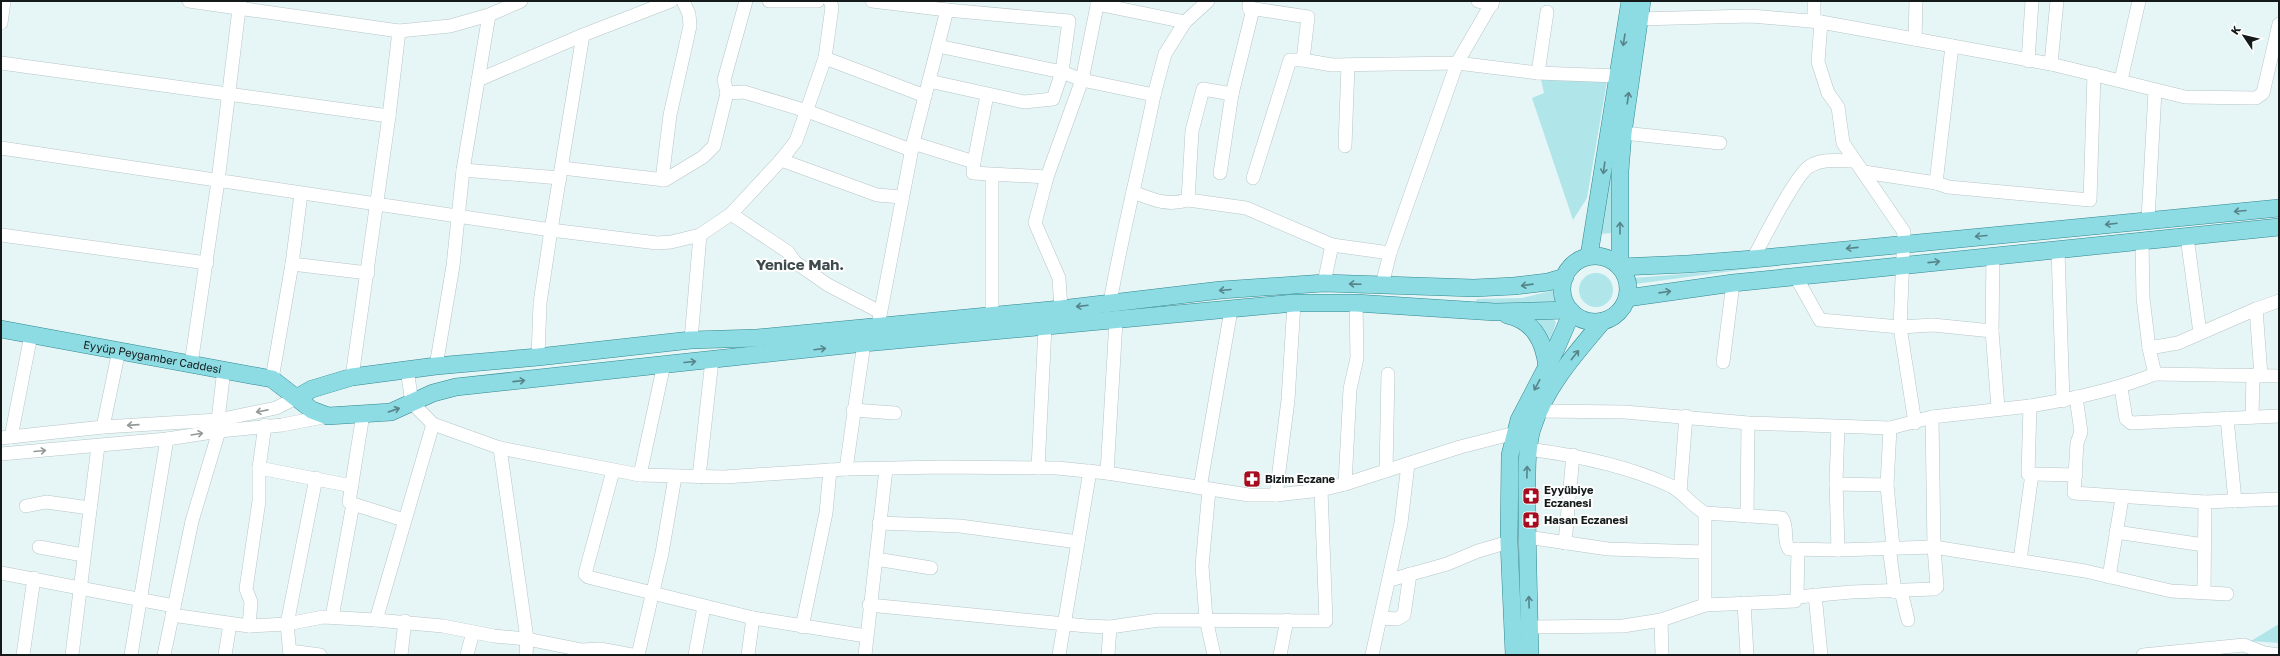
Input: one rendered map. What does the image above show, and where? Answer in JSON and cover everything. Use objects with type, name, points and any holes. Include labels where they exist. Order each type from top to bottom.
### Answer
[{"type":"main road","points":[[1589,256],[1630,1]]},
{"type":"main road","points":[[1530,655],[1527,537],[1528,449],[1539,411],[1555,381],[1603,321],[1615,314],[1627,298],[1626,278],[1620,267],[1620,171],[1642,1]]},
{"type":"main road","points":[[1514,655],[1509,542],[1510,455],[1515,433],[1547,367],[1571,311],[1563,294],[1565,277],[1577,261],[1589,256],[1606,258],[1620,267],[1688,264],[2279,208]]},
{"type":"main road","points":[[1627,298],[1733,283],[1993,256],[2058,251],[2279,227]]},
{"type":"main road","points":[[298,397],[312,389],[352,377],[436,366],[538,357],[691,340],[757,338],[879,319],[992,314],[1061,309],[1245,288],[1324,283],[1474,288],[1514,286],[1548,282],[1565,277]]},
{"type":"main road","points":[[328,416],[392,412],[433,393],[456,387],[864,343],[1294,303],[1356,302],[1495,312],[1571,311],[1586,320],[1603,321]]},
{"type":"main road","points":[[1495,312],[1515,316],[1526,321],[1533,328],[1545,352],[1547,367]]},
{"type":"main road","name":"Eyyüp Peygamber Caddesi","points":[[1,329],[272,379],[298,397],[312,410],[328,416]]},
{"type":"street","points":[[1,23],[4,1]]},
{"type":"street","points":[[189,1],[239,4],[399,31],[450,26],[489,15],[507,4],[521,1]]},
{"type":"street","points":[[478,80],[583,35],[671,1]]},
{"type":"street","points":[[662,180],[670,115],[690,26],[689,14],[683,1]]},
{"type":"street","points":[[463,170],[561,173],[662,180],[698,160],[714,146],[727,93],[724,80],[746,1]]},
{"type":"street","points":[[769,1],[818,1]]},
{"type":"street","points":[[1,148],[301,194],[551,230],[657,243],[671,242],[700,235],[731,214],[781,160],[796,141],[825,58],[832,7],[830,1]]},
{"type":"street","points":[[873,1],[1069,20],[1062,72],[1053,99],[1024,102],[929,81]]},
{"type":"street","points":[[1110,303],[1122,235],[1134,192],[1154,95],[1165,54],[1185,22],[1208,1]]},
{"type":"street","points":[[1382,285],[1390,253],[1457,63],[1493,3],[1478,1]]},
{"type":"street","points":[[1814,1],[1817,22],[1818,62],[1828,93],[1838,107],[1843,143],[1904,232],[1905,243],[1900,327],[1916,423]]},
{"type":"street","points":[[1915,39],[1916,1]]},
{"type":"street","points":[[2028,60],[2032,1]]},
{"type":"street","points":[[2051,64],[2057,1]]},
{"type":"street","points":[[2121,80],[2139,1]]},
{"type":"street","points":[[1061,309],[1059,278],[1035,223],[1046,177],[1082,80],[1098,2],[1185,22]]},
{"type":"street","points":[[191,364],[207,264],[239,4]]},
{"type":"street","points":[[1220,173],[1232,94],[1251,5],[1308,17],[1303,60]]},
{"type":"street","points":[[731,214],[788,252],[795,262],[879,319],[912,146],[938,46],[946,7]]},
{"type":"street","points":[[1538,73],[1547,12]]},
{"type":"street","points":[[436,366],[453,266],[463,170],[489,15]]},
{"type":"street","points":[[1639,19],[1751,16],[1817,22],[2051,64],[2121,80],[2155,91],[2186,97],[2256,98],[2263,93],[2279,24]]},
{"type":"street","points":[[352,377],[368,273],[399,31]]},
{"type":"street","points":[[538,357],[540,303],[583,35]]},
{"type":"street","points":[[938,46],[1062,72],[1082,80],[1154,95]]},
{"type":"street","points":[[1936,183],[1952,46]]},
{"type":"street","points":[[825,58],[925,96]]},
{"type":"street","points":[[1253,178],[1290,60],[1303,60],[1332,65],[1457,63],[1538,73],[1618,76]]},
{"type":"street","points":[[1,64],[227,93],[389,116]]},
{"type":"street","points":[[1345,146],[1348,65]]},
{"type":"street","points":[[1864,172],[1936,183],[1948,187],[2090,200],[2094,74]]},
{"type":"street","points":[[2266,80],[2279,80]]},
{"type":"street","points":[[1188,200],[1192,131],[1203,89],[1232,94]]},
{"type":"street","points":[[2148,220],[2155,91]]},
{"type":"street","points":[[727,93],[744,92],[912,146],[974,162]]},
{"type":"street","points":[[987,95],[973,173],[1046,177]]},
{"type":"street","points":[[1624,133],[1720,143]]},
{"type":"street","points":[[781,160],[877,195],[902,197]]},
{"type":"street","points":[[1753,259],[1793,187],[1808,166],[1823,160],[1855,161]]},
{"type":"street","points":[[992,175],[992,314]]},
{"type":"street","points":[[1134,192],[1160,202],[1174,204],[1188,200],[1246,208],[1332,245],[1390,253]]},
{"type":"street","points":[[272,379],[292,264],[301,194]]},
{"type":"street","points":[[1,235],[207,264]]},
{"type":"street","points":[[691,340],[700,235]]},
{"type":"street","points":[[2187,237],[2200,333]]},
{"type":"street","points":[[2142,242],[2143,298],[2149,348],[2155,374]]},
{"type":"street","points":[[1324,283],[1332,245]]},
{"type":"street","points":[[2058,251],[2063,401]]},
{"type":"street","points":[[1993,256],[1992,332],[1998,408]]},
{"type":"street","points":[[292,264],[368,273]]},
{"type":"street","points":[[1796,277],[1820,320],[1900,327],[1933,325],[1992,332]]},
{"type":"street","points":[[1723,362],[1733,283]]},
{"type":"street","points":[[2149,348],[2178,343],[2256,308],[2279,301]]},
{"type":"street","points":[[1345,484],[1350,389],[1357,358],[1356,302]]},
{"type":"street","points":[[1276,495],[1288,400],[1294,303]]},
{"type":"street","points":[[2252,417],[2257,375],[2256,308]]},
{"type":"street","points":[[1214,655],[1206,619],[1202,566],[1205,489],[1231,310]]},
{"type":"street","points":[[1107,473],[1116,320]]},
{"type":"street","points":[[1038,468],[1045,327]]},
{"type":"street","points":[[31,335],[6,437],[103,427],[282,424],[328,416]]},
{"type":"street","points":[[846,469],[853,410],[864,343]]},
{"type":"street","points":[[103,427],[119,350]]},
{"type":"street","points":[[700,477],[712,360]]},
{"type":"street","points":[[640,474],[664,364]]},
{"type":"street","points":[[164,655],[192,521],[218,425],[224,369]]},
{"type":"street","points":[[407,370],[412,403],[433,424],[500,448],[613,471],[675,476],[700,477],[846,469],[1038,468],[1090,471],[1205,489],[1254,495],[1276,495],[1321,490],[1345,484],[1515,433]]},
{"type":"street","points":[[1386,471],[1388,374]]},
{"type":"street","points":[[1539,411],[1686,416],[1748,423],[1838,428],[1890,428],[1916,423],[1932,417],[2063,401],[2121,388],[2155,374],[2279,376]]},
{"type":"street","points":[[2121,388],[2126,419],[2131,423],[2279,416]]},
{"type":"street","points":[[1,454],[167,439],[276,408],[298,397]]},
{"type":"street","points":[[2076,397],[2081,432],[2077,443],[2074,493],[2122,498],[2205,502],[2279,499]]},
{"type":"street","points":[[2030,406],[2028,474],[2076,476]]},
{"type":"street","points":[[853,410],[895,413]]},
{"type":"street","points":[[363,414],[349,502],[404,520]]},
{"type":"street","points":[[1680,492],[1686,416]]},
{"type":"street","points":[[1797,597],[1851,592],[1934,589],[1937,587],[1934,547],[1932,417]]},
{"type":"street","points":[[2227,418],[2235,501]]},
{"type":"street","points":[[1747,516],[1748,423]]},
{"type":"street","points":[[376,620],[433,424]]},
{"type":"street","points":[[249,626],[250,602],[246,589],[259,501],[259,468],[265,425]]},
{"type":"street","points":[[1838,428],[1836,484],[1838,550]]},
{"type":"street","points":[[1890,428],[1888,485],[1891,547],[1898,591],[1908,620]]},
{"type":"street","points":[[131,655],[167,439]]},
{"type":"street","points":[[72,655],[83,555],[98,446]]},
{"type":"street","points":[[500,448],[527,639],[526,655]]},
{"type":"street","points":[[1528,449],[1573,455],[1659,482],[1680,492],[1705,513],[1782,518],[1786,523],[1786,544],[1789,549],[1838,550],[1891,547],[1934,547],[2020,560],[2109,577],[2171,591],[2204,591],[2227,594]]},
{"type":"street","points":[[1565,543],[1573,455]]},
{"type":"street","points":[[1372,655],[1390,580],[1401,523],[1408,464]]},
{"type":"street","points":[[259,468],[352,486]]},
{"type":"street","points":[[865,655],[869,605],[876,559],[886,469]]},
{"type":"street","points":[[802,627],[826,513],[830,470]]},
{"type":"street","points":[[613,471],[585,574],[588,577],[753,618],[866,636]]},
{"type":"street","points":[[1059,655],[1090,471]]},
{"type":"street","points":[[2020,560],[2032,474]]},
{"type":"street","points":[[638,655],[653,592],[675,476]]},
{"type":"street","points":[[316,478],[287,624],[290,653],[320,655]]},
{"type":"street","points":[[1836,484],[1888,485]]},
{"type":"street","points":[[869,605],[1110,627],[1159,620],[1206,619],[1326,621],[1321,490]]},
{"type":"street","points":[[2109,577],[2122,498]]},
{"type":"street","points":[[26,506],[46,502],[90,508]]},
{"type":"street","points":[[2204,591],[2205,502]]},
{"type":"street","points":[[332,617],[353,504]]},
{"type":"street","points":[[1705,513],[1705,605]]},
{"type":"street","points":[[879,523],[960,526],[1078,542]]},
{"type":"street","points":[[2116,532],[2204,545]]},
{"type":"street","points":[[1527,537],[1608,549],[1704,552]]},
{"type":"street","points":[[1390,580],[1447,564],[1478,551],[1509,542]]},
{"type":"street","points":[[39,547],[83,555]]},
{"type":"street","points":[[1530,627],[1624,626],[1661,620],[1705,605],[1795,601],[1797,597],[1798,549]]},
{"type":"street","points":[[876,559],[931,568]]},
{"type":"street","points":[[1,573],[34,578],[141,600],[173,610],[230,624],[249,626],[287,624],[332,617],[405,621],[494,636],[527,639],[582,650],[600,649],[632,655]]},
{"type":"street","points":[[1381,618],[1397,619],[1404,615],[1407,606],[1410,574]]},
{"type":"street","points":[[23,655],[34,578]]},
{"type":"street","points":[[1815,595],[1821,655]]},
{"type":"street","points":[[1744,603],[1747,655]]},
{"type":"street","points":[[695,655],[704,607]]},
{"type":"street","points":[[748,655],[753,618]]},
{"type":"street","points":[[1280,655],[1287,620]]},
{"type":"street","points":[[1661,620],[1662,655]]},
{"type":"street","points":[[401,655],[405,621]]},
{"type":"street","points":[[225,655],[230,624]]},
{"type":"street","points":[[1108,655],[1110,627]]},
{"type":"street","points":[[467,655],[473,632]]},
{"type":"street","points":[[2143,655],[2244,646],[2264,653],[2279,655]]},
{"type":"shaded area","points":[[1541,79],[1607,81],[1587,198],[1573,220],[1532,98],[1544,93]]},
{"type":"shaded area","points":[[1614,162],[1613,233],[1597,234],[1610,164]]},
{"type":"shaded area","points":[[1755,268],[1635,284],[1633,281],[1634,278]]},
{"type":"shaded area","points":[[1596,273],[1608,278],[1613,290],[1608,302],[1596,307],[1584,302],[1579,290],[1584,278]]},
{"type":"shaded area","points":[[1555,290],[1558,291],[1558,303],[1475,304],[1477,299],[1522,298]]},
{"type":"shaded area","points":[[1552,318],[1556,322],[1550,343],[1531,319]]},
{"type":"shaded area","points":[[2279,624],[2279,643],[2251,641]]},
{"type":"place","name":"Bizim Eczane","points":[[1252,479]]},
{"type":"place","name":"Eyyübiye Eczanesi","points":[[1531,496]]},
{"type":"place","name":"Hasan Eczanesi","points":[[1531,520]]},
{"type":"district","name":"Yenice Mah.","points":[[800,265]]}]
